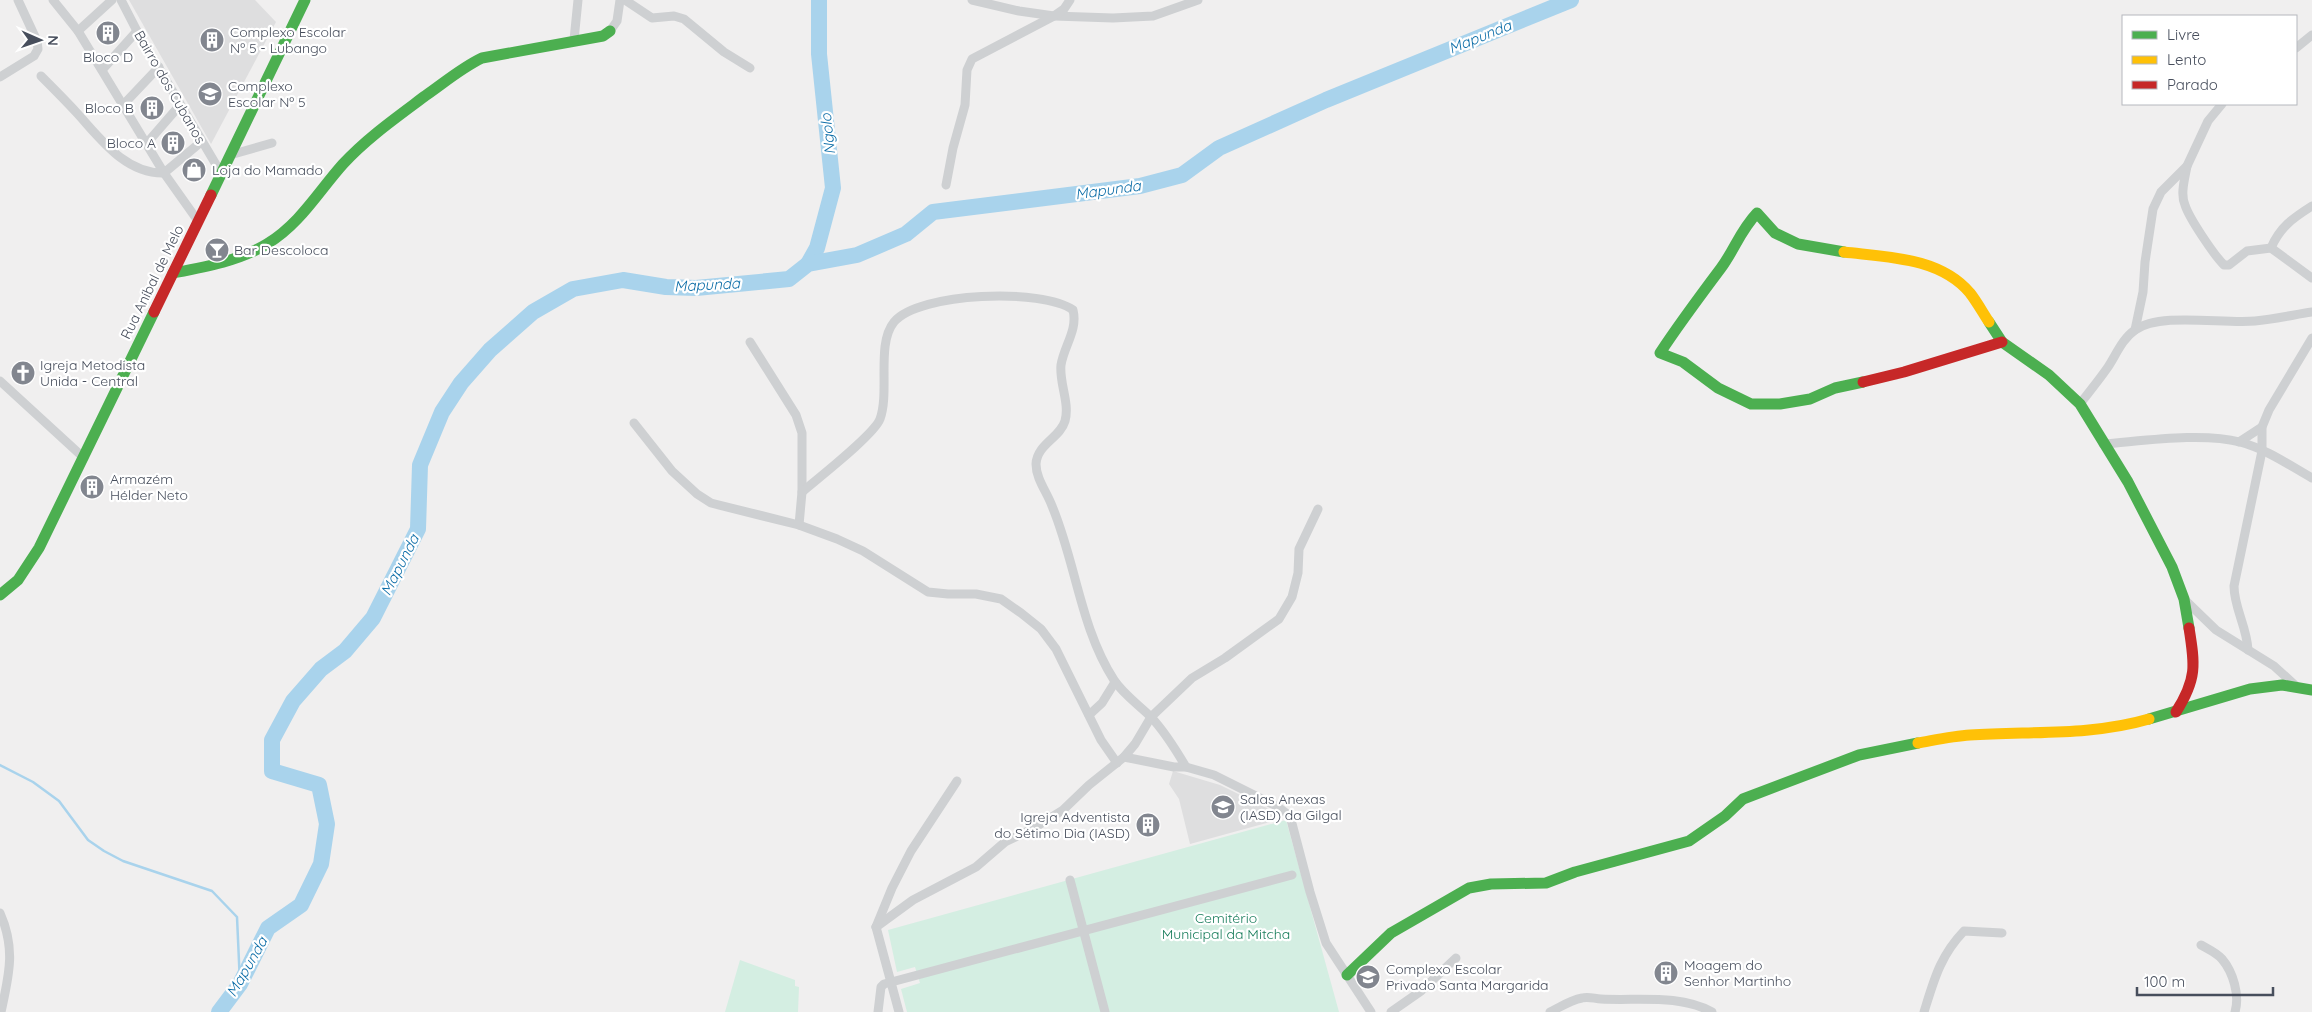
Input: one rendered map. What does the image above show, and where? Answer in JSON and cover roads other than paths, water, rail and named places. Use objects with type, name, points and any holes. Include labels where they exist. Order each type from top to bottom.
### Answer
[{"type":"street","points":[[0,77],[34,56],[38,49],[37,41],[18,0]]},
{"type":"street","points":[[53,0],[78,31],[164,172],[198,222]]},
{"type":"street","points":[[78,31],[112,0]]},
{"type":"street","name":"Bairro dos Cubanos","points":[[121,0],[201,142],[221,173]]},
{"type":"street","name":"Rua Aníbal de Melo","points":[[0,595],[9,590],[23,574],[56,515],[304,0]]},
{"type":"street","points":[[574,40],[578,0]]},
{"type":"street","points":[[173,273],[226,262],[251,254],[291,228],[313,204],[330,179],[349,158],[382,129],[467,65],[482,58],[603,36],[610,31],[617,21],[620,0]]},
{"type":"street","points":[[625,0],[652,18],[674,16],[684,19],[724,52],[750,68]]},
{"type":"street","points":[[972,0],[1019,11],[1054,16],[1113,18],[1153,16],[1198,0]]},
{"type":"street","points":[[946,185],[953,148],[965,105],[967,70],[972,60],[1054,16],[1064,9],[1070,0]]},
{"type":"street","points":[[102,70],[137,31]]},
{"type":"street","points":[[2297,47],[2312,35]]},
{"type":"street","points":[[123,105],[159,67]]},
{"type":"street","points":[[41,76],[105,146],[122,158],[151,173],[164,172],[201,142]]},
{"type":"street","points":[[147,143],[180,105]]},
{"type":"street","points":[[2221,105],[2208,120],[2186,166],[2183,188],[2184,205],[2201,234],[2224,265],[2229,265],[2247,251],[2271,248],[2312,278]]},
{"type":"street","points":[[230,155],[272,143]]},
{"type":"street","points":[[2136,330],[2143,292],[2145,262],[2153,209],[2161,192],[2186,166]]},
{"type":"street","points":[[2271,248],[2277,235],[2286,224],[2312,206]]},
{"type":"street","points":[[2002,342],[1904,372],[1835,388],[1810,399],[1780,404],[1751,404],[1718,388],[1683,362],[1660,353],[1694,302],[1722,266],[1743,228],[1757,213],[1775,233],[1798,244],[1818,249],[1906,259],[1942,271],[1969,292],[2002,342],[2049,375],[2080,404],[2128,482],[2172,567],[2184,599],[2195,666],[2187,695],[2176,712]]},
{"type":"street","points":[[802,492],[871,432],[880,420],[887,339],[893,323],[904,314],[925,304],[987,297],[1011,296],[1052,301],[1069,307],[1073,310],[1074,316],[1070,340],[1061,365],[1065,420],[1060,432],[1039,452],[1038,476],[1053,506],[1088,630],[1115,682],[1151,717],[1170,740],[1186,767]]},
{"type":"street","points":[[2080,404],[2107,368],[2124,340],[2136,330],[2152,323],[2171,320],[2255,321],[2312,312]]},
{"type":"street","points":[[2248,650],[2244,624],[2234,599],[2234,586],[2262,450],[2262,426],[2269,410],[2312,338]]},
{"type":"street","points":[[750,342],[796,415],[802,433],[802,492],[799,525]]},
{"type":"street","points":[[0,381],[84,458]]},
{"type":"street","points":[[634,423],[672,471],[697,494],[711,503],[799,525],[863,551],[928,592],[976,594],[1002,599],[1041,629],[1056,649],[1101,740],[1120,760],[1186,767],[1214,775],[1278,807],[1290,816],[1326,943],[1371,1012]]},
{"type":"street","points":[[2239,442],[2262,426]]},
{"type":"street","points":[[2103,444],[2191,439],[2239,442],[2262,450],[2312,478]]},
{"type":"street","points":[[876,927],[913,900],[976,867],[1005,842],[1034,828],[1063,810],[1120,760],[1135,744],[1151,717],[1192,678],[1225,658],[1279,619],[1292,597],[1298,573],[1300,549],[1318,510]]},
{"type":"street","points":[[2184,599],[2216,630],[2274,666],[2296,686]]},
{"type":"street","points":[[1089,715],[1102,703],[1115,682]]},
{"type":"street","points":[[1347,975],[1390,934],[1469,888],[1491,884],[1546,883],[1575,872],[1689,841],[1724,816],[1743,799],[1859,755],[1903,745],[1969,735],[2061,732],[2122,727],[2250,689],[2282,685],[2312,690]]},
{"type":"street","points":[[899,1012],[876,927],[910,851],[956,781]]},
{"type":"street","points":[[878,1012],[881,987],[892,982],[1292,875]]},
{"type":"street","points":[[1070,880],[1105,1012]]},
{"type":"street","points":[[0,913],[5,925],[11,953],[8,984],[1,1012]]},
{"type":"street","points":[[1924,1012],[1938,967],[1951,944],[1964,931],[2002,933]]},
{"type":"street","points":[[2201,944],[2221,958],[2233,977],[2238,1003],[2235,1012]]},
{"type":"street","points":[[1392,1012],[1421,991],[1456,958]]},
{"type":"street","points":[[1550,1012],[1563,1009],[1583,998],[1630,998],[1696,1004],[1712,1012]]},
{"type":"waterway","name":"Ngolo","points":[[808,264],[817,248],[833,188],[819,54],[819,0]]},
{"type":"waterway","name":"Mapunda","points":[[219,1012],[240,984],[268,928],[301,905],[321,864],[327,824],[319,785],[272,771],[272,740],[293,701],[321,669],[345,651],[373,618],[418,529],[420,465],[442,412],[461,383],[490,350],[533,312],[573,289],[623,280],[666,287],[696,288],[789,279],[808,264],[857,255],[906,234],[933,212],[1140,186],[1182,175],[1219,148],[1326,100],[1571,0]]},
{"type":"waterway","points":[[0,765],[33,782],[59,801],[88,840],[104,851],[123,861],[212,891],[237,917],[240,984]]},
{"type":"place","name":"Bloco D","points":[[108,33]]},
{"type":"place","name":"Complexo Escolar Nº 5 - Lubango","points":[[212,40]]},
{"type":"place","name":"Complexo Escolar Nº 5","points":[[210,94]]},
{"type":"place","name":"Bloco B","points":[[152,108]]},
{"type":"place","name":"Bloco A","points":[[173,143]]},
{"type":"place","name":"Loja do Mamado","points":[[194,170]]},
{"type":"place","name":"Bar Descoloca","points":[[217,250]]},
{"type":"place","name":"Igreja Metodista Unida - Central","points":[[23,373]]},
{"type":"place","name":"Armazém Hélder Neto","points":[[92,487]]},
{"type":"place","name":"Salas Anexas (IASD) da Gilgal","points":[[1223,807]]},
{"type":"place","name":"Igreja Adventista do Sétimo Dia (IASD)","points":[[1148,825]]},
{"type":"place","name":"Moagem do Senhor Martinho","points":[[1666,973]]},
{"type":"place","name":"Complexo Escolar Privado Santa Margarida","points":[[1368,977]]},
{"type":"park label","name":"Cemitério Municipal da Mitcha","points":[[1226,926]]}]
